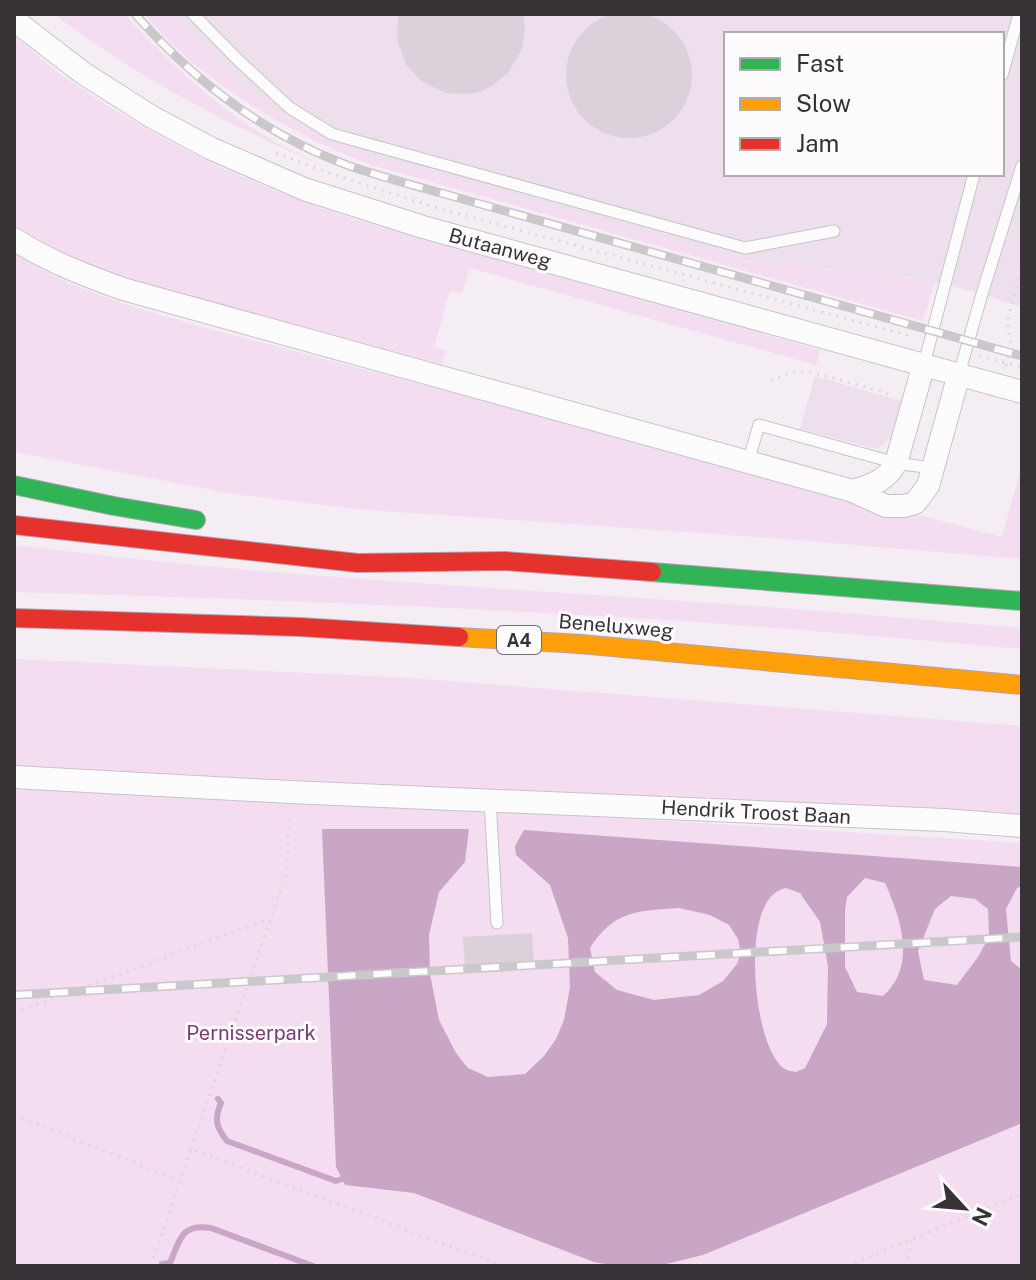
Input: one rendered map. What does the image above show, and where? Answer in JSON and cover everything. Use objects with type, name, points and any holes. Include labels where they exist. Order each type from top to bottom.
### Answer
[{"type":"highway","points":[[14,485],[211,522]]},
{"type":"highway","points":[[14,525],[358,563],[505,561],[1022,601]]},
{"type":"highway","points":[[412,545],[505,561]]},
{"type":"highway","name":"Beneluxweg","points":[[14,618],[300,627],[580,644],[1022,685]]},
{"type":"street","name":"Butaanweg","points":[[14,20],[83,73],[152,117],[210,148],[304,189],[423,227],[1022,392]]},
{"type":"street","points":[[14,239],[33,252],[123,289],[853,491],[886,506],[915,503],[928,486],[959,374]]},
{"type":"street","points":[[853,491],[884,479],[896,463],[924,364]]},
{"type":"street","name":"Hendrik Troost Baan","points":[[14,777],[928,819],[1022,826]]},
{"type":"lane","points":[[193,14],[290,108],[332,134],[745,248],[834,231]]},
{"type":"lane","points":[[1004,68],[1019,14]]},
{"type":"lane","points":[[959,374],[1022,166]]},
{"type":"lane","points":[[924,364],[973,176]]},
{"type":"lane","points":[[748,462],[759,425],[896,463],[932,468]]},
{"type":"lane","points":[[490,800],[497,923]]},
{"type":"path","name":"Butaanweg","points":[[275,152],[434,207],[930,341]]},
{"type":"path","points":[[965,352],[1022,367]]},
{"type":"path","points":[[151,1266],[287,871],[290,792]]},
{"type":"path","points":[[14,1013],[269,919]]},
{"type":"path","points":[[14,1115],[179,1181]]},
{"type":"path","points":[[191,1149],[503,1266]]},
{"type":"path","points":[[847,1266],[1022,1194]]},
{"type":"path","points":[[905,1266],[912,1239]]},
{"type":"shaded area","points":[[174,14],[1022,14],[1022,307],[921,278],[742,260],[347,149],[262,102],[231,77]]},
{"type":"shaded area","points":[[815,376],[901,401],[891,438],[876,449],[800,429]]},
{"type":"shaded area","points":[[322,829],[469,829],[465,862],[439,892],[429,935],[430,974],[439,1020],[456,1053],[468,1068],[488,1077],[525,1074],[544,1056],[564,1020],[570,987],[568,938],[550,885],[516,855],[515,846],[524,830],[1022,867],[1022,886],[1017,888],[1006,909],[1011,961],[1022,970],[1022,1123],[703,1255],[658,1266],[616,1266],[594,1262],[414,1193],[345,1185],[336,1167]],"holes":[[[865,878],[885,883],[891,897],[900,927],[903,957],[894,984],[883,996],[857,992],[845,967],[847,897]],[[786,888],[800,893],[820,922],[828,966],[827,1024],[805,1068],[796,1072],[782,1067],[771,1051],[764,1032],[756,985],[755,960],[760,917],[775,893]],[[951,896],[975,899],[988,909],[989,937],[957,985],[924,980],[918,951],[935,909]],[[679,908],[710,915],[729,925],[738,939],[741,953],[737,964],[723,981],[699,995],[654,1000],[617,990],[595,972],[590,948],[608,926],[639,912]]]},
{"type":"green space","points":[[54,14],[124,14],[179,69],[239,119],[325,167],[185,99],[118,59]]},
{"type":"green space","points":[[144,14],[174,14],[217,63],[245,89],[287,118],[347,149],[742,260],[935,282],[923,321],[372,165],[346,155],[267,115],[217,82],[174,46]]},
{"type":"green space","points":[[14,36],[57,71],[144,127],[257,183],[377,226],[820,350],[816,365],[470,268],[462,293],[450,290],[434,347],[446,351],[442,364],[91,267],[14,225]]},
{"type":"green space","points":[[14,254],[70,284],[124,304],[206,328],[1002,537],[1022,465],[1022,559],[355,509],[234,494],[14,452]]},
{"type":"green space","points":[[14,545],[269,572],[1022,628],[1022,649],[606,616],[347,603],[14,592]]},
{"type":"green space","points":[[14,659],[410,678],[1022,726],[1022,814],[14,767]]},
{"type":"green space","name":"Pernisserpark","points":[[14,787],[477,809],[1022,843],[1022,1266],[14,1266]]},
{"type":"building","points":[[629,12],[653,17],[674,30],[687,51],[692,75],[687,99],[674,120],[653,133],[629,138],[605,133],[584,120],[571,99],[566,75],[571,51],[584,30],[605,17]]},
{"type":"building","points":[[398,14],[523,14],[525,29],[522,49],[508,73],[492,86],[480,92],[446,93],[421,81],[407,66],[397,41]]},
{"type":"building","points":[[532,933],[534,964],[465,968],[463,937]]},
{"type":"waterway","points":[[218,1099],[221,1103],[217,1123],[227,1141],[336,1181],[342,1179]]},
{"type":"waterway","points":[[162,1264],[170,1263],[179,1240],[187,1231],[201,1227],[313,1266]]},
{"type":"railway","points":[[135,14],[181,61],[232,103],[287,138],[347,165],[1022,356]]},
{"type":"railway","points":[[14,995],[1022,937]]},
{"type":"traffic: fast","points":[[14,485],[196,520]]},
{"type":"traffic: fast","points":[[652,572],[1022,601]]},
{"type":"traffic: slow","points":[[459,637],[580,644],[1022,685]]},
{"type":"traffic: jam","points":[[14,525],[358,563],[505,561],[652,572]]},
{"type":"traffic: jam","points":[[14,618],[300,627],[459,637]]}]
